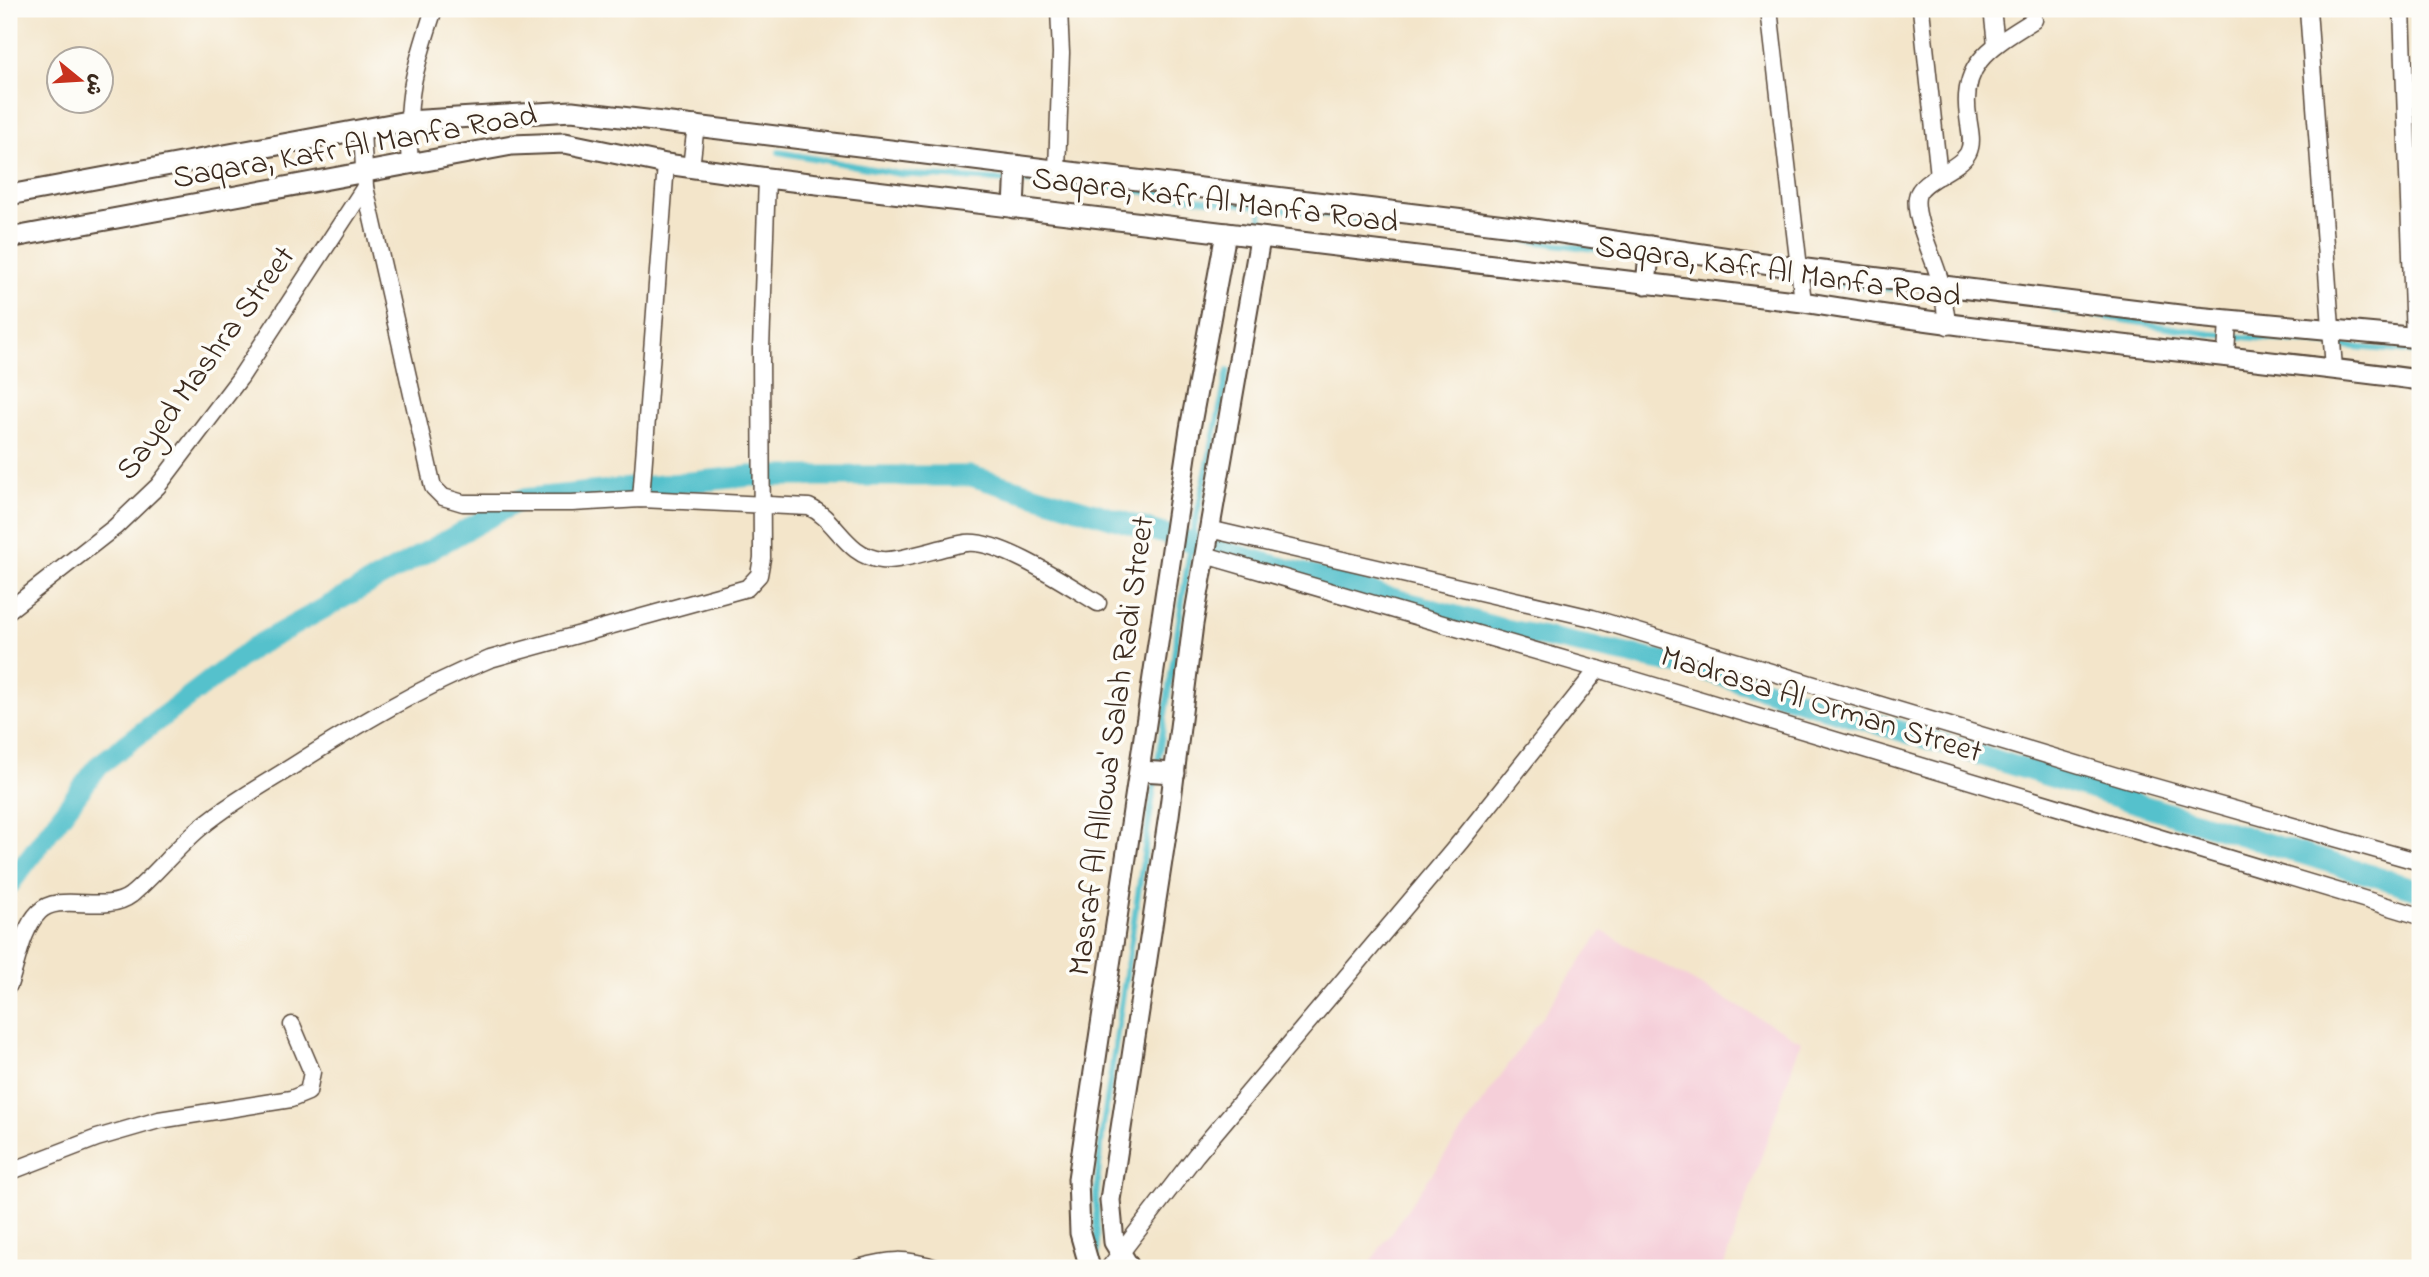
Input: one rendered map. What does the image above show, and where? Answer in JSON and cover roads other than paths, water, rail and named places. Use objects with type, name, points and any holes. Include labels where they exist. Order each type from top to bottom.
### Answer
[{"type":"street","points":[[410,164],[407,121],[411,85],[434,9]]},
{"type":"street","points":[[1057,171],[1059,9]]},
{"type":"street","points":[[1769,9],[1803,302]]},
{"type":"street","points":[[1921,9],[1939,177]]},
{"type":"street","points":[[1992,9],[1996,44]]},
{"type":"street","points":[[2308,9],[2334,349]]},
{"type":"street","points":[[2402,9],[2417,338]]},
{"type":"street","points":[[1947,321],[1942,290],[1916,200],[1922,187],[1955,167],[1969,151],[1971,139],[1965,92],[1967,80],[1996,44],[2034,20]]},
{"type":"street","name":"Saqara, Kafr Al Manfa Road","points":[[9,195],[407,121],[572,111],[1016,171],[1057,171],[1513,226],[1648,264],[1803,302],[1947,321],[2227,338],[2334,349],[2417,338]]},
{"type":"street","points":[[692,163],[696,129]]},
{"type":"street","points":[[362,130],[365,181],[433,487],[443,497],[463,503],[572,503],[641,499],[809,507],[819,511],[844,541],[863,554],[883,560],[971,542],[1027,561],[1098,603]]},
{"type":"street","name":"Saqara, Kafr Al Manfa Road","points":[[9,238],[365,181],[410,164],[512,145],[565,143],[666,164],[692,163],[767,178],[1015,203],[1260,239],[1648,264],[1798,268],[2227,338],[2334,349],[2420,380]]},
{"type":"street","points":[[641,499],[666,164]]},
{"type":"street","points":[[1015,203],[1016,171]]},
{"type":"street","points":[[9,985],[30,924],[40,910],[54,903],[99,905],[128,897],[199,829],[232,804],[338,737],[451,675],[512,652],[747,588],[758,575],[762,558],[761,350],[767,178]]},
{"type":"street","name":"Sayed Mashra Street","points":[[9,610],[108,533],[158,486],[240,378],[365,181]]},
{"type":"street","name":"Masraf Al Allowa' Salah Radi Street","points":[[1090,1268],[1080,1233],[1078,1179],[1176,521],[1226,233]]},
{"type":"street","name":"Masraf Al Allowa' Salah Radi Street","points":[[1120,1264],[1111,1227],[1110,1200],[1175,773],[1193,624],[1260,239]]},
{"type":"street","points":[[1176,521],[1209,529]]},
{"type":"street","name":"Madrasa Al Orman Street","points":[[1209,529],[1592,618],[2123,778],[2420,862]]},
{"type":"street","name":"Madrasa Al Orman Street","points":[[1205,555],[1598,669],[2420,916]]},
{"type":"street","points":[[1161,621],[1193,624]]},
{"type":"street","points":[[1120,1264],[1196,1155],[1452,852],[1598,669]]},
{"type":"street","points":[[1140,771],[1175,773]]},
{"type":"street","points":[[9,1172],[97,1138],[159,1120],[291,1099],[308,1092],[312,1072],[292,1025]]},
{"type":"street","points":[[858,1268],[882,1261],[908,1259],[936,1268]]},
{"type":"waterway","points":[[779,152],[900,174],[1105,187],[1673,259]]},
{"type":"waterway","points":[[1260,225],[1262,209]]},
{"type":"waterway","points":[[1804,282],[1891,289]]},
{"type":"waterway","points":[[2054,309],[2211,334],[2420,353]]},
{"type":"waterway","points":[[1097,1266],[1096,1196],[1103,1126],[1191,542],[1228,371]]},
{"type":"waterway","points":[[9,885],[99,765],[254,647],[522,499],[751,476],[971,476],[1191,542],[1500,628],[1695,668],[2420,890]]}]
